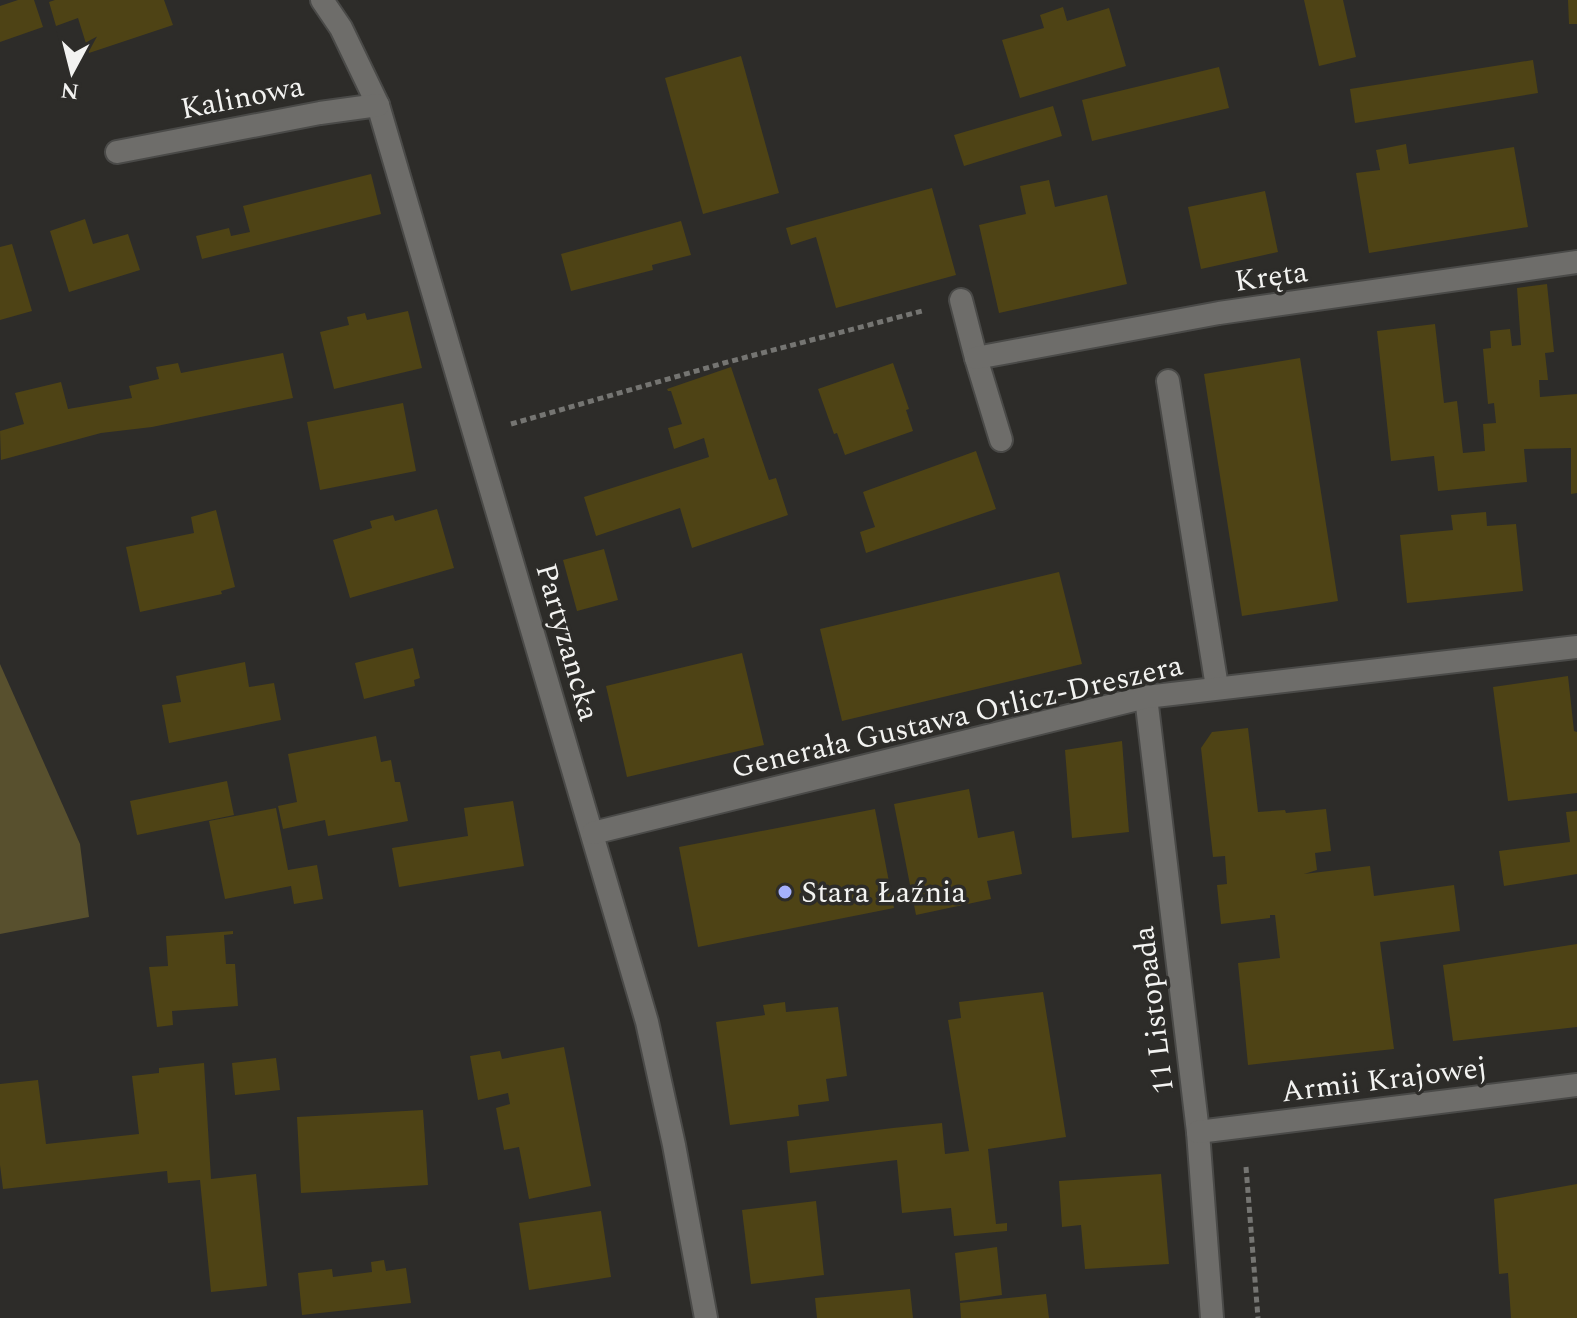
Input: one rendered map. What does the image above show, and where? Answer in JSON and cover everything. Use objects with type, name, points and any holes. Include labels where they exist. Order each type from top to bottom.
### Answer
[{"type":"street","name":"Partyzancka","points":[[322,0],[341,28],[378,105],[593,833],[647,1022],[674,1145],[706,1318]]},
{"type":"street","name":"Kalinowa","points":[[117,152],[320,113],[378,105]]},
{"type":"street","name":"Kręta","points":[[976,358],[1219,313],[1577,262]]},
{"type":"street","points":[[961,300],[1001,440]]},
{"type":"street","points":[[1168,381],[1217,687]]},
{"type":"street","name":"Generała Gustawa Orlicz-Dreszera","points":[[593,833],[1146,697],[1577,647]]},
{"type":"street","name":"11 Listopada","points":[[1146,697],[1198,1132],[1212,1318]]},
{"type":"street","name":"Armii Krajowej","points":[[1198,1132],[1577,1085]]},
{"type":"path","points":[[510,425],[724,363],[961,300]]},
{"type":"path","points":[[1245,1155],[1258,1318]]},
{"type":"shaded area","points":[[0,664],[80,844],[89,917],[0,934]]},
{"type":"building","points":[[18,0],[34,0],[43,27],[0,42],[0,6]]},
{"type":"building","points":[[164,0],[173,25],[89,53],[78,18],[56,26],[49,2]]},
{"type":"building","points":[[1304,0],[1343,0],[1356,57],[1319,66]]},
{"type":"building","points":[[1568,0],[1577,0],[1577,24],[1569,24]]},
{"type":"building","points":[[1063,7],[1067,21],[1109,8],[1126,66],[1020,98],[1002,40],[1044,28],[1040,15]]},
{"type":"building","points":[[741,56],[779,193],[703,214],[665,78]]},
{"type":"building","points":[[1533,60],[1538,93],[1355,123],[1350,89]]},
{"type":"building","points":[[1219,67],[1229,108],[1092,141],[1082,100]]},
{"type":"building","points":[[1053,106],[1062,136],[964,166],[954,135]]},
{"type":"building","points":[[1406,144],[1409,164],[1514,147],[1528,227],[1369,253],[1356,173],[1380,170],[1376,150]]},
{"type":"building","points":[[371,174],[381,214],[202,259],[196,236],[229,228],[231,236],[250,232],[243,206]]},
{"type":"building","points":[[1049,180],[1055,207],[1107,195],[1127,284],[999,313],[979,225],[1026,214],[1020,186]]},
{"type":"building","points":[[932,188],[956,275],[836,308],[816,237],[791,245],[786,228]]},
{"type":"building","points":[[1265,191],[1278,252],[1201,269],[1188,207]]},
{"type":"building","points":[[85,219],[93,244],[128,234],[140,270],[69,292],[50,231]]},
{"type":"building","points":[[681,221],[691,255],[652,265],[653,270],[571,291],[561,254]]},
{"type":"building","points":[[12,244],[32,311],[0,320],[0,247]]},
{"type":"building","points":[[1547,284],[1554,352],[1545,353],[1548,380],[1539,380],[1540,397],[1577,394],[1577,493],[1571,494],[1571,448],[1524,449],[1527,482],[1438,491],[1434,456],[1391,461],[1377,331],[1435,324],[1444,403],[1457,401],[1463,453],[1485,451],[1483,424],[1496,423],[1494,403],[1488,404],[1483,349],[1491,348],[1490,331],[1510,329],[1512,346],[1521,345],[1517,288]]},
{"type":"building","points":[[408,311],[422,368],[334,389],[320,332],[349,325],[347,317],[365,313],[367,320]]},
{"type":"building","points":[[283,353],[293,398],[152,427],[101,433],[1,460],[0,431],[24,424],[15,393],[61,382],[68,409],[132,398],[129,386],[159,379],[156,367],[178,363],[181,373]]},
{"type":"building","points":[[1300,358],[1338,601],[1242,616],[1204,374]]},
{"type":"building","points":[[893,363],[913,431],[845,455],[818,389]]},
{"type":"building","points":[[731,367],[769,480],[776,478],[788,515],[692,548],[680,508],[596,536],[584,497],[709,457],[704,438],[674,449],[668,428],[682,424],[671,391],[667,389]]},
{"type":"building","points":[[403,403],[416,471],[320,490],[307,422]]},
{"type":"building","points":[[976,451],[996,509],[866,553],[860,532],[875,527],[863,492]]},
{"type":"building","points":[[437,509],[454,568],[350,598],[333,540],[372,528],[370,521],[393,515],[395,521]]},
{"type":"building","points":[[216,510],[235,587],[221,591],[222,594],[140,612],[126,547],[194,533],[191,517]]},
{"type":"building","points":[[1486,512],[1487,526],[1516,524],[1523,591],[1407,603],[1400,535],[1453,530],[1451,515]]},
{"type":"building","points":[[604,549],[618,600],[577,611],[563,560]]},
{"type":"building","points":[[1059,572],[1082,664],[842,721],[820,629]]},
{"type":"building","points":[[413,648],[420,678],[414,680],[415,686],[364,699],[355,663]]},
{"type":"building","points":[[742,653],[764,745],[627,777],[606,686]]},
{"type":"building","points":[[245,662],[249,687],[274,683],[281,720],[169,743],[162,705],[181,702],[176,676]]},
{"type":"building","points":[[1568,676],[1574,731],[1577,732],[1577,793],[1508,801],[1493,687]]},
{"type":"building","points":[[1248,728],[1258,812],[1326,809],[1331,851],[1315,853],[1317,870],[1304,874],[1370,866],[1374,896],[1454,885],[1460,931],[1380,942],[1394,1049],[1248,1065],[1238,963],[1280,958],[1275,915],[1221,924],[1217,885],[1227,884],[1225,856],[1213,857],[1201,748],[1212,732]]},
{"type":"building","points":[[376,736],[381,762],[391,760],[395,782],[400,782],[408,821],[328,836],[325,820],[283,829],[278,806],[297,802],[288,754]]},
{"type":"building","points":[[1122,741],[1129,832],[1072,838],[1065,750]]},
{"type":"building","points":[[227,781],[234,815],[137,835],[130,801]]},
{"type":"building","points":[[969,789],[978,838],[1014,831],[1022,874],[987,881],[991,899],[916,915],[894,804]]},
{"type":"building","points":[[513,801],[524,866],[399,887],[392,848],[468,836],[464,808]]},
{"type":"building","points":[[276,808],[288,870],[317,865],[323,899],[294,904],[291,886],[225,899],[209,821]]},
{"type":"building","points":[[875,809],[894,908],[698,947],[679,847]]},
{"type":"building","points":[[1577,811],[1577,874],[1504,886],[1499,851],[1570,842],[1566,812]]},
{"type":"building","points":[[233,931],[233,934],[224,935],[226,964],[235,964],[238,1006],[172,1011],[173,1025],[157,1027],[149,967],[168,966],[166,936]]},
{"type":"building","points":[[1577,944],[1577,1027],[1453,1041],[1443,965]]},
{"type":"building","points":[[1043,992],[1066,1137],[988,1149],[996,1224],[1007,1223],[1007,1231],[954,1236],[951,1208],[902,1213],[897,1160],[790,1173],[787,1141],[942,1123],[945,1154],[969,1151],[948,1020],[961,1018],[959,1002]]},
{"type":"building","points":[[785,1002],[786,1012],[838,1007],[847,1076],[826,1079],[829,1101],[798,1105],[799,1116],[730,1125],[716,1022],[765,1015],[763,1005]]},
{"type":"building","points":[[564,1047],[591,1186],[529,1199],[519,1147],[504,1150],[496,1108],[510,1104],[508,1093],[478,1100],[470,1056],[500,1051],[502,1059]]},
{"type":"building","points":[[276,1058],[280,1090],[235,1095],[232,1063]]},
{"type":"building","points":[[204,1063],[211,1179],[256,1174],[267,1286],[211,1292],[200,1180],[168,1183],[167,1171],[3,1189],[0,1084],[38,1080],[46,1144],[139,1134],[132,1076],[159,1073],[159,1068]]},
{"type":"building","points":[[423,1110],[428,1185],[301,1193],[297,1117]]},
{"type":"building","points":[[1161,1174],[1169,1264],[1085,1269],[1081,1225],[1062,1227],[1059,1181]]},
{"type":"building","points":[[1577,1184],[1577,1318],[1511,1318],[1508,1273],[1499,1274],[1494,1199]]},
{"type":"building","points":[[816,1201],[824,1275],[751,1284],[742,1210]]},
{"type":"building","points":[[601,1211],[611,1277],[529,1290],[519,1223]]},
{"type":"building","points":[[997,1247],[1002,1295],[960,1301],[955,1253]]},
{"type":"building","points":[[384,1260],[386,1271],[406,1268],[411,1303],[302,1315],[298,1273],[332,1269],[333,1277],[372,1272],[371,1262]]},
{"type":"building","points":[[910,1289],[913,1318],[817,1318],[815,1298]]},
{"type":"building","points":[[1046,1294],[1049,1318],[961,1318],[960,1303]]},
{"type":"place","name":"Stara Łaźnia","points":[[785,892]]}]
